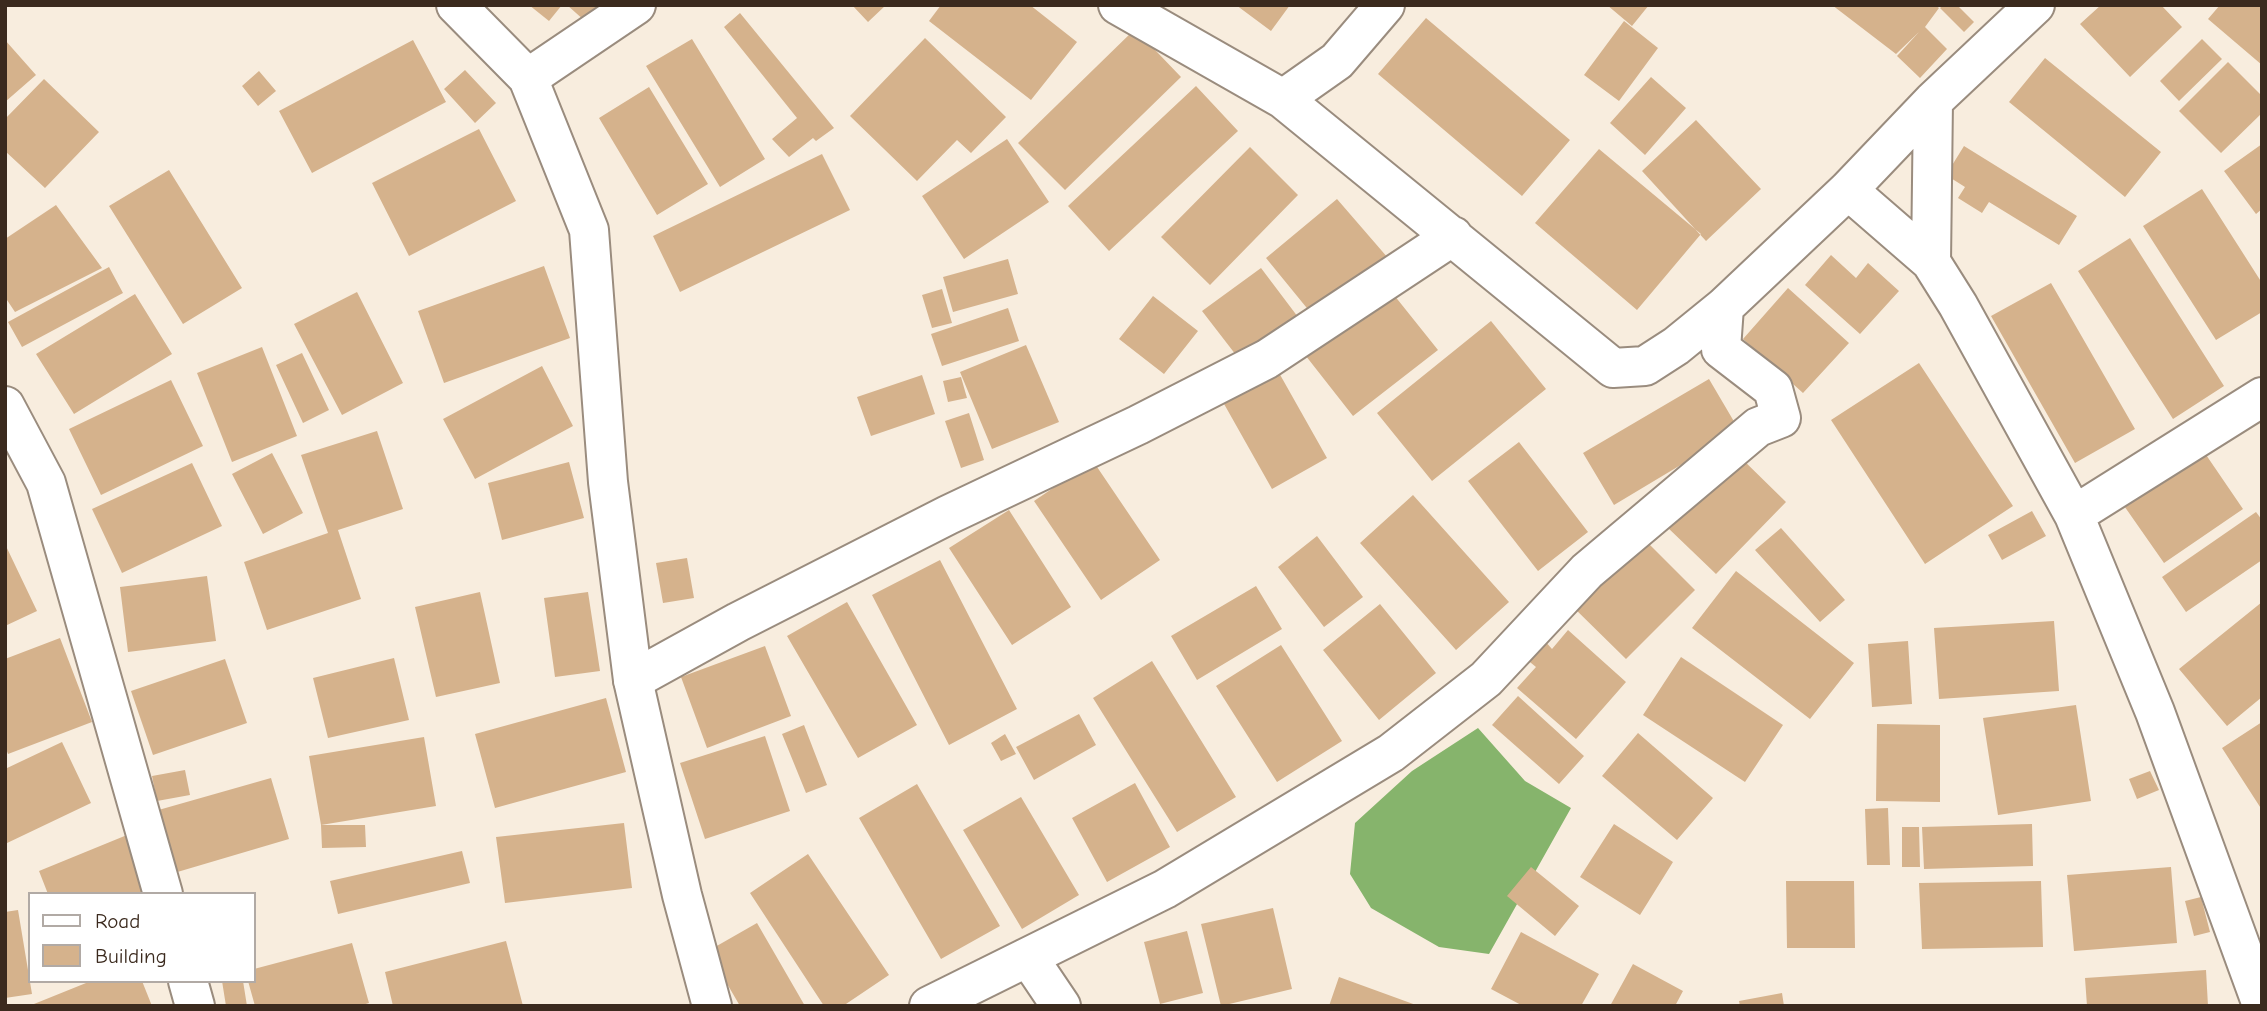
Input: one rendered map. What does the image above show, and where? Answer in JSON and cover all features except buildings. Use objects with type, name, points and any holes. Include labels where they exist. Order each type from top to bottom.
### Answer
[{"type":"street","points":[[456,5],[528,78],[589,230],[608,482],[633,680],[682,895],[712,1006]]},
{"type":"street","points":[[528,78],[635,5]]},
{"type":"street","points":[[1118,5],[1283,99],[1613,368],[1645,366],[1676,346],[1724,307],[1848,190],[1933,101],[2035,5]]},
{"type":"street","points":[[1283,99],[1337,61],[1385,5]]},
{"type":"street","points":[[1931,262],[1933,101]]},
{"type":"street","points":[[1848,190],[1931,262],[1958,305],[2074,515],[2155,712],[2262,1003]]},
{"type":"street","points":[[633,680],[738,622],[948,515],[1138,425],[1267,359],[1453,236]]},
{"type":"street","points":[[929,1006],[1165,889],[1391,753],[1486,679],[1587,570],[1758,427],[1781,418],[1773,389],[1721,349],[1724,307]]},
{"type":"street","points":[[2074,515],[2262,397]]},
{"type":"street","points":[[5,407],[46,483],[162,892]]},
{"type":"street","points":[[1028,957],[1061,1006]]},
{"type":"street","points":[[189,983],[195,1006]]},
{"type":"green space","points":[[1478,728],[1525,781],[1571,808],[1489,954],[1439,947],[1371,908],[1350,874],[1355,823],[1412,771]]}]
